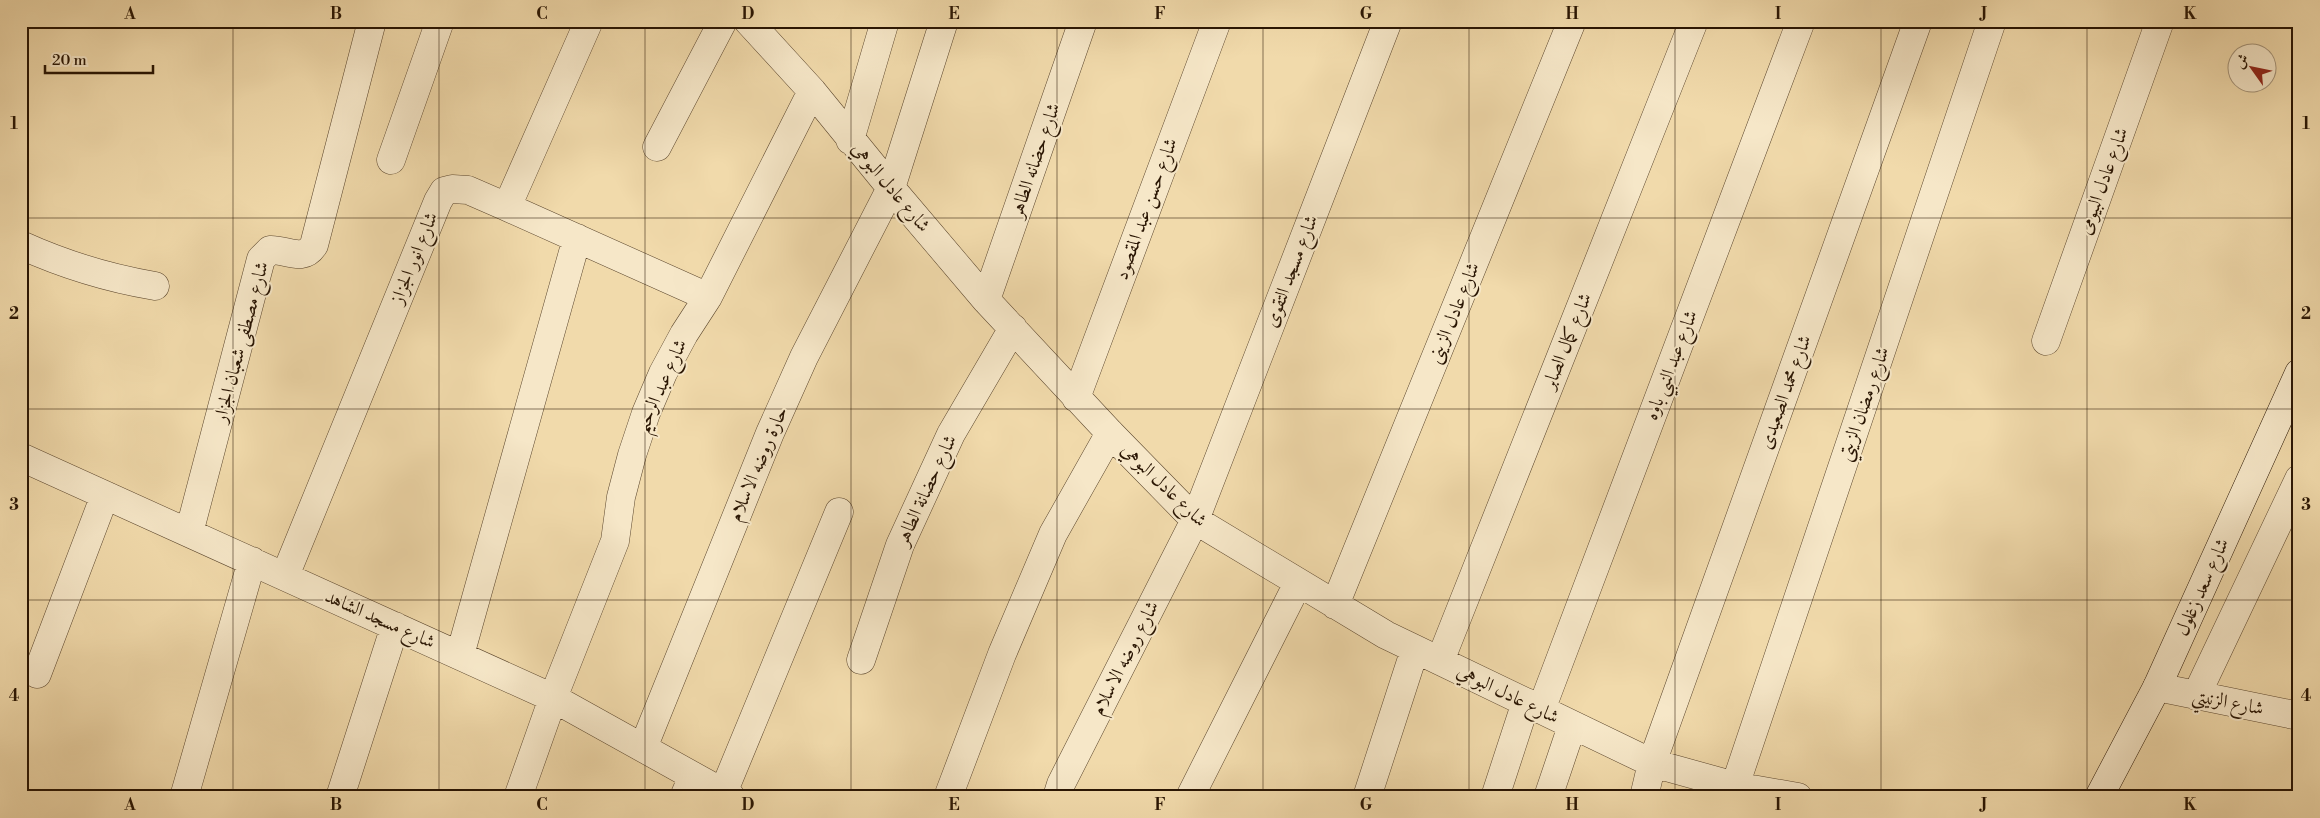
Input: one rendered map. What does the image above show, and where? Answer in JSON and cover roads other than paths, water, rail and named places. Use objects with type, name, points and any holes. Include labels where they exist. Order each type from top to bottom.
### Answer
[{"type":"street","name":"شارع مصطفى شعبان الجزار","points":[[190,533],[261,259],[270,250],[302,254],[307,253],[314,245],[372,21]]},
{"type":"street","points":[[391,160],[440,21]]},
{"type":"street","points":[[507,207],[589,21]]},
{"type":"street","points":[[657,147],[722,21]]},
{"type":"street","points":[[850,140],[885,21]]},
{"type":"street","name":"حارة روضه الاسلام","points":[[643,748],[770,433],[804,357],[891,188],[944,21]]},
{"type":"street","name":"شارع حضانه الطاهر","points":[[986,300],[1084,21]]},
{"type":"street","name":"شارع حسن عبد المقصود","points":[[1076,398],[1217,21]]},
{"type":"street","name":"شارع مسجد التقوى","points":[[1195,520],[1388,21]]},
{"type":"street","name":"شارع عادل الزينى","points":[[1335,605],[1572,21]]},
{"type":"street","name":"شارع كمال الصابر","points":[[1440,661],[1694,21]]},
{"type":"street","name":"شارع عبد النبي باوه","points":[[1495,797],[1534,706],[1801,21]]},
{"type":"street","name":"شارع محمد الصعيدى","points":[[1644,797],[1652,763],[1918,21]]},
{"type":"street","name":"شارع رمضان الزيتي","points":[[1735,786],[1992,21]]},
{"type":"street","name":"شارع عادل البيومى","points":[[2046,341],[2160,21]]},
{"type":"street","name":"شارع عادل البوهي","points":[[759,26],[850,140],[986,300],[1076,398],[1195,520],[1386,635],[1652,763],[1735,786],[1798,797]]},
{"type":"street","name":"شارع عبد الرحيم","points":[[518,797],[553,698],[615,541],[632,455],[646,413],[667,365],[708,297],[812,91]]},
{"type":"street","name":"شارع انور الجزاز","points":[[285,576],[438,200],[444,191],[460,188],[507,207],[708,297]]},
{"type":"street","points":[[460,655],[577,238]]},
{"type":"street","points":[[21,245],[72,266],[112,278],[155,286]]},
{"type":"street","name":"شارع حضانة الطاهر","points":[[860,660],[904,536],[951,434],[1013,328]]},
{"type":"street","name":"شارع سعد زغلول","points":[[2099,797],[2157,687],[2299,373]]},
{"type":"street","points":[[948,797],[1005,646],[1053,534],[1110,433]]},
{"type":"street","name":"شارع مسجد الشاهد","points":[[21,457],[553,698],[643,748],[689,786],[727,795]]},
{"type":"street","points":[[2196,696],[2299,479]]},
{"type":"street","points":[[37,674],[105,495]]},
{"type":"street","points":[[727,795],[839,512]]},
{"type":"street","name":"شارع روضه الاسلام","points":[[1057,797],[1061,784],[1195,520]]},
{"type":"street","points":[[184,797],[252,561]]},
{"type":"street","points":[[1190,797],[1298,582]]},
{"type":"street","points":[[340,797],[395,626]]},
{"type":"street","points":[[1367,797],[1415,649]]},
{"type":"street","name":"شارع الزنيتي","points":[[2157,687],[2299,716]]},
{"type":"street","points":[[1548,797],[1572,726]]}]
